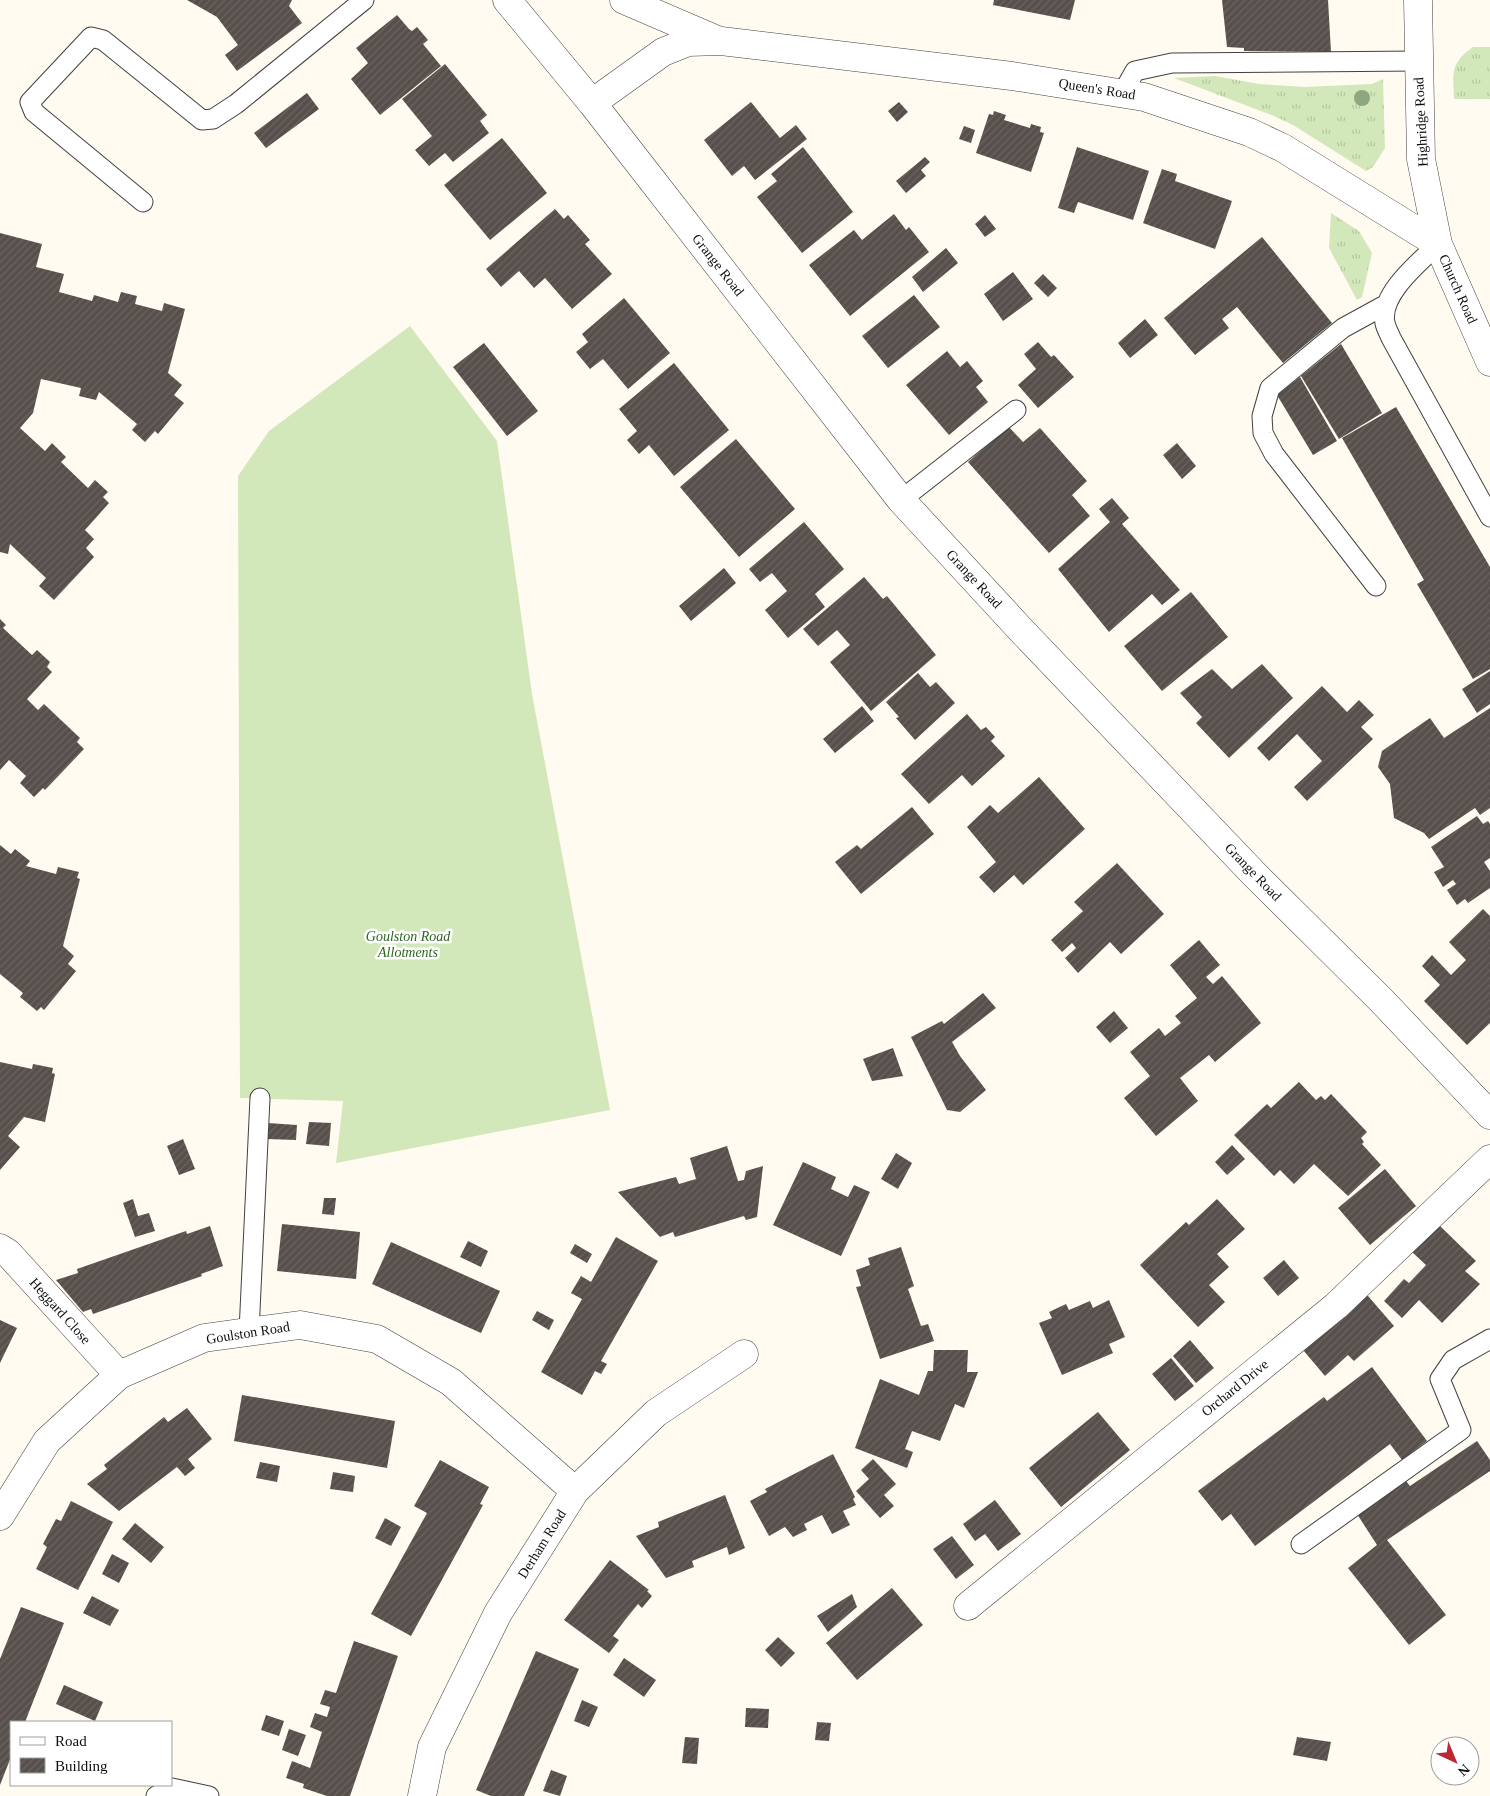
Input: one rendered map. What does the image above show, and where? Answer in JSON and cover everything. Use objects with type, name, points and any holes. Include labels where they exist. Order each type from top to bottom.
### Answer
[{"type":"street","name":"Grange Road","points":[[507,0],[592,103],[901,500],[1021,630],[1248,868],[1382,1001],[1490,1115]]},
{"type":"street","name":"Queen's Road","points":[[624,0],[721,41]]},
{"type":"street","name":"Highridge Road","points":[[1418,0],[1421,159],[1438,244]]},
{"type":"street","name":"Queen's Road","points":[[592,103],[663,52],[688,42],[721,41],[1012,76],[1144,97],[1250,132],[1283,148],[1438,244]]},
{"type":"street","name":"Church Road","points":[[1438,244],[1490,362]]},
{"type":"street","name":"Orchard Drive","points":[[968,1606],[1336,1306],[1490,1158]]},
{"type":"street","name":"Heggard Close","points":[[0,1248],[8,1253],[119,1375]]},
{"type":"street","name":"Goulston Road","points":[[0,1516],[46,1440],[119,1375],[204,1338],[300,1325],[378,1339],[451,1382],[575,1491]]},
{"type":"street","name":"Derham Road","points":[[422,1796],[432,1747],[498,1613],[575,1491],[656,1413],[744,1354]]},
{"type":"lane","points":[[143,202],[34,112],[30,102],[91,38],[103,40],[202,120],[213,119],[236,104],[364,0]]},
{"type":"lane","points":[[1122,94],[1135,71],[1172,63],[1418,61]]},
{"type":"lane","points":[[1438,244],[1394,289],[1386,306],[1384,322],[1490,517]]},
{"type":"lane","points":[[1376,586],[1274,454],[1262,433],[1262,416],[1270,388],[1343,328],[1386,306]]},
{"type":"lane","points":[[901,500],[1016,410]]},
{"type":"lane","points":[[249,1332],[260,1098]]},
{"type":"lane","points":[[1301,1544],[1461,1430],[1440,1379],[1453,1360],[1490,1339]]},
{"type":"lane","points":[[156,1796],[172,1788],[209,1796]]},
{"type":"green space","points":[[1473,47],[1490,47],[1490,99],[1454,99],[1453,82],[1455,69],[1460,58]]},
{"type":"green space","points":[[1215,76],[1259,84],[1305,87],[1372,84],[1383,79],[1385,148],[1373,167],[1366,171],[1293,125],[1174,78]]},
{"type":"green space","points":[[1331,213],[1359,231],[1372,253],[1362,297],[1357,300],[1329,248]]},
{"type":"green space","name":"Goulston Road Allotments","points":[[410,326],[497,441],[532,694],[610,1110],[336,1163],[343,1101],[240,1098],[238,476],[269,431]]},
{"type":"building","points":[[187,0],[292,0],[289,6],[302,23],[237,71],[225,55],[238,45],[217,17]]},
{"type":"building","points":[[994,0],[1075,0],[1070,20],[993,5]]},
{"type":"building","points":[[1222,0],[1328,0],[1331,52],[1244,51],[1244,48],[1227,47]]},
{"type":"building","points":[[397,15],[412,31],[417,27],[428,40],[423,44],[441,66],[380,115],[351,79],[368,63],[356,48]]},
{"type":"building","points":[[445,64],[487,115],[480,121],[489,133],[453,162],[445,153],[429,166],[415,150],[432,136],[402,99]]},
{"type":"building","points":[[307,93],[319,109],[266,148],[254,133]]},
{"type":"building","points":[[751,102],[780,138],[796,125],[807,139],[755,180],[744,166],[732,176],[704,140]]},
{"type":"building","points":[[899,102],[908,112],[897,122],[888,111]]},
{"type":"building","points":[[994,111],[1006,115],[1004,120],[1030,128],[1031,124],[1041,127],[1040,132],[1044,133],[1031,172],[976,153],[989,114],[993,115]]},
{"type":"building","points":[[964,126],[975,130],[971,143],[959,139]]},
{"type":"building","points":[[502,138],[547,193],[490,240],[444,185]]},
{"type":"building","points":[[803,147],[853,212],[802,253],[757,197],[777,181],[771,174]]},
{"type":"building","points":[[1077,147],[1149,171],[1133,220],[1078,202],[1074,213],[1058,208]]},
{"type":"building","points":[[925,157],[930,162],[921,170],[926,176],[906,193],[896,181]]},
{"type":"building","points":[[1162,169],[1177,174],[1175,181],[1232,201],[1215,249],[1143,223]]},
{"type":"building","points":[[555,209],[564,219],[568,215],[590,240],[585,244],[612,274],[572,309],[545,278],[534,288],[519,271],[501,287],[486,269]]},
{"type":"building","points":[[894,214],[906,230],[909,227],[929,252],[850,316],[809,265],[854,230],[862,240]]},
{"type":"building","points":[[985,215],[996,229],[985,237],[975,224]]},
{"type":"building","points":[[0,233],[42,244],[36,267],[64,274],[59,292],[92,301],[94,295],[118,302],[121,292],[137,296],[135,304],[162,311],[164,303],[185,309],[168,373],[182,385],[174,395],[184,403],[158,434],[155,431],[145,442],[132,430],[137,424],[99,392],[96,400],[79,396],[81,388],[41,379],[33,413],[20,428],[45,451],[52,443],[66,457],[61,462],[88,488],[95,480],[108,492],[103,497],[109,503],[85,530],[94,539],[86,548],[94,557],[54,600],[39,586],[46,578],[10,544],[8,554],[0,552]]},
{"type":"building","points":[[1262,237],[1332,323],[1283,363],[1237,307],[1222,319],[1229,328],[1195,355],[1164,318]]},
{"type":"building","points":[[946,248],[958,263],[923,292],[912,277]]},
{"type":"building","points":[[1013,272],[1033,299],[1003,321],[984,294]]},
{"type":"building","points":[[1043,274],[1057,288],[1048,297],[1034,283]]},
{"type":"building","points":[[914,295],[940,327],[888,368],[862,336]]},
{"type":"building","points":[[624,298],[670,353],[628,389],[603,359],[590,369],[576,352],[588,342],[582,334]]},
{"type":"building","points":[[1145,319],[1158,335],[1130,358],[1118,343]]},
{"type":"building","points":[[1038,342],[1051,357],[1054,355],[1074,377],[1038,408],[1018,385],[1036,369],[1024,354]]},
{"type":"building","points":[[484,343],[538,411],[507,436],[453,367]]},
{"type":"building","points":[[1341,344],[1382,413],[1339,439],[1301,376]]},
{"type":"building","points":[[947,351],[960,367],[967,361],[983,381],[976,387],[988,402],[949,435],[906,385]]},
{"type":"building","points":[[674,363],[729,430],[674,476],[649,445],[639,454],[627,440],[637,431],[619,409]]},
{"type":"building","points":[[1300,377],[1337,441],[1313,455],[1277,395]]},
{"type":"building","points":[[1396,407],[1490,567],[1490,669],[1473,679],[1417,584],[1424,580],[1342,438]]},
{"type":"building","points":[[1008,426],[1023,442],[1040,428],[1087,481],[1072,495],[1090,516],[1049,553],[968,462]]},
{"type":"building","points":[[736,439],[795,509],[739,557],[680,487]]},
{"type":"building","points":[[1177,443],[1196,466],[1182,479],[1163,455]]},
{"type":"building","points":[[1112,498],[1129,518],[1122,524],[1180,590],[1162,605],[1152,594],[1109,632],[1058,569],[1110,522],[1099,509]]},
{"type":"building","points":[[804,522],[844,569],[815,594],[825,607],[788,638],[765,610],[787,591],[772,573],[760,582],[749,569]]},
{"type":"building","points":[[724,568],[736,583],[691,621],[679,606]]},
{"type":"building","points":[[864,577],[883,599],[887,596],[936,655],[871,711],[830,662],[850,645],[837,630],[818,646],[803,629]]},
{"type":"building","points":[[1191,592],[1228,637],[1162,691],[1124,646]]},
{"type":"building","points":[[0,619],[6,625],[3,628],[32,655],[37,650],[50,662],[47,667],[52,672],[27,699],[38,710],[44,704],[80,738],[77,742],[84,749],[45,790],[43,788],[34,797],[20,783],[26,776],[9,760],[0,770]]},
{"type":"building","points":[[1262,664],[1293,698],[1229,758],[1196,723],[1202,717],[1180,693],[1212,669],[1232,689]]},
{"type":"building","points":[[1490,671],[1490,704],[1477,713],[1462,689]]},
{"type":"building","points":[[918,673],[930,687],[936,682],[955,703],[915,740],[896,718],[899,717],[886,702]]},
{"type":"building","points":[[1322,686],[1347,712],[1359,700],[1374,715],[1361,727],[1373,739],[1307,801],[1294,787],[1322,761],[1297,734],[1269,761],[1257,748]]},
{"type":"building","points":[[862,706],[874,721],[835,753],[823,739]]},
{"type":"building","points":[[1490,708],[1490,808],[1480,815],[1475,808],[1429,839],[1424,833],[1394,818],[1390,784],[1378,767],[1382,751],[1430,718],[1444,738]]},
{"type":"building","points":[[967,714],[981,730],[986,727],[995,737],[991,741],[1005,756],[972,786],[962,775],[929,804],[901,774]]},
{"type":"building","points":[[1039,777],[1085,829],[1023,885],[1014,875],[994,893],[979,877],[996,862],[967,827],[990,805],[998,813]]},
{"type":"building","points":[[912,807],[934,834],[861,894],[835,862],[857,845],[861,849]]},
{"type":"building","points":[[1477,816],[1483,824],[1488,821],[1490,824],[1490,858],[1484,862],[1490,871],[1490,888],[1468,903],[1465,899],[1457,905],[1447,890],[1456,884],[1453,880],[1443,887],[1434,872],[1444,867],[1431,847]]},
{"type":"building","points":[[0,845],[11,854],[15,849],[30,861],[26,866],[56,874],[58,867],[79,872],[77,878],[80,879],[63,946],[74,956],[68,964],[76,971],[44,1010],[41,1007],[37,1011],[20,997],[23,993],[0,974]]},
{"type":"building","points":[[1117,863],[1164,914],[1121,954],[1110,942],[1078,973],[1065,958],[1076,948],[1072,943],[1062,952],[1051,940],[1083,911],[1074,902]]},
{"type":"building","points":[[1483,909],[1490,916],[1490,1023],[1467,1045],[1424,1001],[1440,985],[1422,966],[1432,955],[1451,975],[1466,960],[1449,942]]},
{"type":"building","points":[[1199,940],[1220,965],[1206,977],[1213,984],[1222,976],[1261,1023],[1215,1062],[1209,1055],[1180,1078],[1198,1101],[1156,1136],[1124,1098],[1150,1076],[1130,1052],[1159,1028],[1165,1036],[1181,1023],[1175,1016],[1197,998],[1170,965]]},
{"type":"building","points":[[983,993],[996,1008],[952,1042],[960,1056],[986,1090],[960,1112],[947,1110],[911,1037],[942,1021],[944,1024]]},
{"type":"building","points":[[1114,1011],[1128,1028],[1110,1043],[1096,1027]]},
{"type":"building","points":[[893,1048],[903,1076],[872,1081],[863,1059]]},
{"type":"building","points":[[0,1062],[32,1069],[33,1064],[53,1068],[52,1073],[55,1074],[45,1122],[24,1117],[8,1136],[20,1147],[0,1170]]},
{"type":"building","points":[[1299,1082],[1316,1100],[1321,1096],[1325,1100],[1331,1094],[1367,1132],[1361,1138],[1364,1142],[1362,1144],[1381,1165],[1348,1196],[1314,1164],[1294,1184],[1280,1170],[1274,1176],[1234,1135],[1267,1104],[1271,1108]]},
{"type":"building","points":[[309,1122],[331,1123],[329,1146],[306,1144]]},
{"type":"building","points":[[268,1123],[297,1125],[296,1140],[267,1139]]},
{"type":"building","points":[[183,1139],[195,1169],[179,1175],[167,1146]]},
{"type":"building","points":[[1232,1145],[1245,1159],[1227,1175],[1215,1162]]},
{"type":"building","points":[[727,1146],[738,1181],[744,1180],[746,1171],[763,1166],[757,1217],[746,1220],[744,1216],[675,1237],[673,1232],[660,1237],[618,1192],[676,1177],[679,1184],[696,1179],[690,1158]]},
{"type":"building","points":[[896,1153],[912,1163],[898,1189],[881,1179]]},
{"type":"building","points":[[803,1162],[836,1177],[831,1189],[848,1197],[854,1185],[870,1192],[841,1256],[773,1225]]},
{"type":"building","points":[[1385,1169],[1416,1206],[1370,1245],[1338,1208]]},
{"type":"building","points":[[324,1198],[336,1198],[334,1215],[322,1214]]},
{"type":"building","points":[[133,1199],[138,1216],[149,1213],[155,1231],[135,1237],[123,1203]]},
{"type":"building","points":[[1217,1199],[1245,1229],[1217,1254],[1229,1267],[1209,1285],[1225,1302],[1198,1327],[1140,1265],[1186,1222],[1189,1225]]},
{"type":"building","points":[[282,1224],[360,1232],[356,1279],[277,1271]]},
{"type":"building","points":[[1439,1225],[1476,1261],[1465,1271],[1480,1284],[1442,1323],[1419,1300],[1402,1318],[1384,1301],[1404,1279],[1409,1283],[1426,1265],[1412,1252]]},
{"type":"building","points":[[210,1226],[223,1266],[201,1274],[202,1276],[93,1314],[91,1309],[83,1312],[56,1280],[78,1273],[77,1269],[186,1231],[187,1234]]},
{"type":"building","points":[[616,1237],[658,1261],[601,1361],[607,1364],[601,1374],[595,1371],[582,1395],[541,1372],[582,1299],[571,1293],[581,1276],[591,1282]]},
{"type":"building","points":[[468,1241],[488,1251],[481,1267],[460,1257]]},
{"type":"building","points":[[391,1242],[500,1291],[481,1333],[372,1284]]},
{"type":"building","points":[[575,1244],[592,1254],[587,1263],[570,1253]]},
{"type":"building","points":[[901,1247],[914,1286],[908,1289],[921,1326],[928,1324],[934,1341],[880,1359],[856,1287],[861,1286],[856,1270],[870,1265],[868,1258]]},
{"type":"building","points":[[1284,1260],[1299,1278],[1278,1296],[1263,1278]]},
{"type":"building","points":[[1362,1289],[1394,1326],[1354,1361],[1348,1355],[1325,1376],[1298,1344]]},
{"type":"building","points":[[1109,1300],[1125,1337],[1109,1344],[1113,1353],[1062,1375],[1039,1323],[1052,1318],[1049,1312],[1066,1304],[1069,1310],[1090,1301],[1093,1308]]},
{"type":"building","points":[[537,1311],[554,1320],[549,1330],[532,1320]]},
{"type":"building","points":[[0,1320],[17,1328],[0,1363]]},
{"type":"building","points":[[1190,1340],[1214,1368],[1196,1383],[1173,1356]]},
{"type":"building","points":[[934,1350],[968,1350],[967,1372],[978,1372],[964,1408],[955,1404],[940,1441],[912,1431],[905,1449],[913,1452],[907,1468],[855,1448],[880,1379],[919,1395],[928,1371],[933,1371]]},
{"type":"building","points":[[1171,1358],[1194,1386],[1175,1401],[1152,1374]]},
{"type":"building","points":[[1372,1367],[1427,1441],[1402,1460],[1390,1444],[1255,1546],[1231,1514],[1222,1521],[1198,1491],[1324,1397],[1327,1401]]},
{"type":"building","points":[[242,1395],[395,1421],[387,1468],[234,1441]]},
{"type":"building","points":[[187,1408],[212,1439],[188,1459],[195,1468],[185,1476],[177,1467],[119,1511],[87,1484],[107,1469],[104,1465],[164,1417],[168,1422]]},
{"type":"building","points":[[1098,1412],[1130,1450],[1061,1507],[1029,1468]]},
{"type":"building","points":[[1477,1441],[1490,1460],[1490,1471],[1387,1540],[1446,1615],[1409,1645],[1348,1568],[1377,1545],[1357,1514],[1406,1481],[1410,1486]]},
{"type":"building","points":[[833,1454],[855,1497],[853,1499],[856,1505],[843,1511],[850,1525],[832,1534],[822,1515],[804,1524],[807,1530],[793,1537],[785,1527],[769,1536],[750,1501],[767,1492],[765,1489]]},
{"type":"building","points":[[873,1459],[896,1484],[884,1495],[894,1506],[880,1518],[856,1491],[869,1479],[861,1470]]},
{"type":"building","points":[[440,1460],[489,1487],[480,1504],[483,1505],[411,1636],[371,1614],[427,1513],[414,1506]]},
{"type":"building","points":[[260,1462],[280,1466],[277,1482],[256,1478]]},
{"type":"building","points":[[333,1472],[355,1476],[353,1492],[330,1489]]},
{"type":"building","points":[[725,1495],[745,1548],[729,1555],[727,1547],[692,1561],[694,1567],[666,1578],[636,1536],[659,1527],[658,1522]]},
{"type":"building","points":[[995,1500],[1021,1534],[998,1551],[985,1534],[975,1541],[963,1524]]},
{"type":"building","points":[[71,1501],[113,1522],[78,1590],[36,1569],[47,1547],[43,1544],[56,1519],[61,1521]]},
{"type":"building","points":[[385,1518],[401,1527],[391,1546],[375,1538]]},
{"type":"building","points":[[135,1523],[164,1547],[151,1563],[122,1539]]},
{"type":"building","points":[[952,1536],[974,1565],[956,1579],[933,1549]]},
{"type":"building","points":[[112,1554],[129,1563],[119,1583],[102,1574]]},
{"type":"building","points":[[610,1560],[649,1590],[647,1591],[652,1596],[642,1608],[638,1604],[625,1620],[613,1636],[619,1640],[609,1653],[564,1620]]},
{"type":"building","points":[[892,1588],[923,1625],[857,1680],[826,1643]]},
{"type":"building","points":[[852,1594],[857,1607],[828,1632],[817,1616]]},
{"type":"building","points":[[92,1596],[119,1610],[110,1626],[83,1613]]},
{"type":"building","points":[[21,1607],[64,1623],[25,1721],[10,1721],[10,1760],[0,1785],[0,1659]]},
{"type":"building","points":[[778,1637],[795,1653],[781,1667],[765,1650]]},
{"type":"building","points":[[354,1641],[398,1656],[350,1796],[327,1796],[303,1788],[304,1784],[286,1778],[292,1761],[310,1768],[322,1732],[310,1727],[315,1713],[327,1717],[330,1707],[320,1704],[325,1690],[336,1693]]},
{"type":"building","points":[[536,1651],[579,1669],[524,1796],[491,1796],[476,1790]]},
{"type":"building","points":[[624,1658],[656,1680],[644,1697],[613,1675]]},
{"type":"building","points":[[64,1685],[103,1702],[95,1721],[56,1704]]},
{"type":"building","points":[[582,1700],[598,1707],[589,1727],[574,1721]]},
{"type":"building","points":[[746,1708],[769,1709],[768,1728],[745,1727]]},
{"type":"building","points":[[266,1715],[284,1721],[279,1736],[261,1730]]},
{"type":"building","points":[[817,1722],[831,1723],[829,1741],[815,1740]]},
{"type":"building","points":[[289,1729],[306,1735],[298,1756],[282,1750]]},
{"type":"building","points":[[685,1737],[699,1738],[697,1764],[682,1763]]},
{"type":"building","points":[[1297,1737],[1331,1742],[1327,1761],[1293,1755]]},
{"type":"building","points":[[551,1770],[567,1776],[560,1796],[543,1791]]}]
